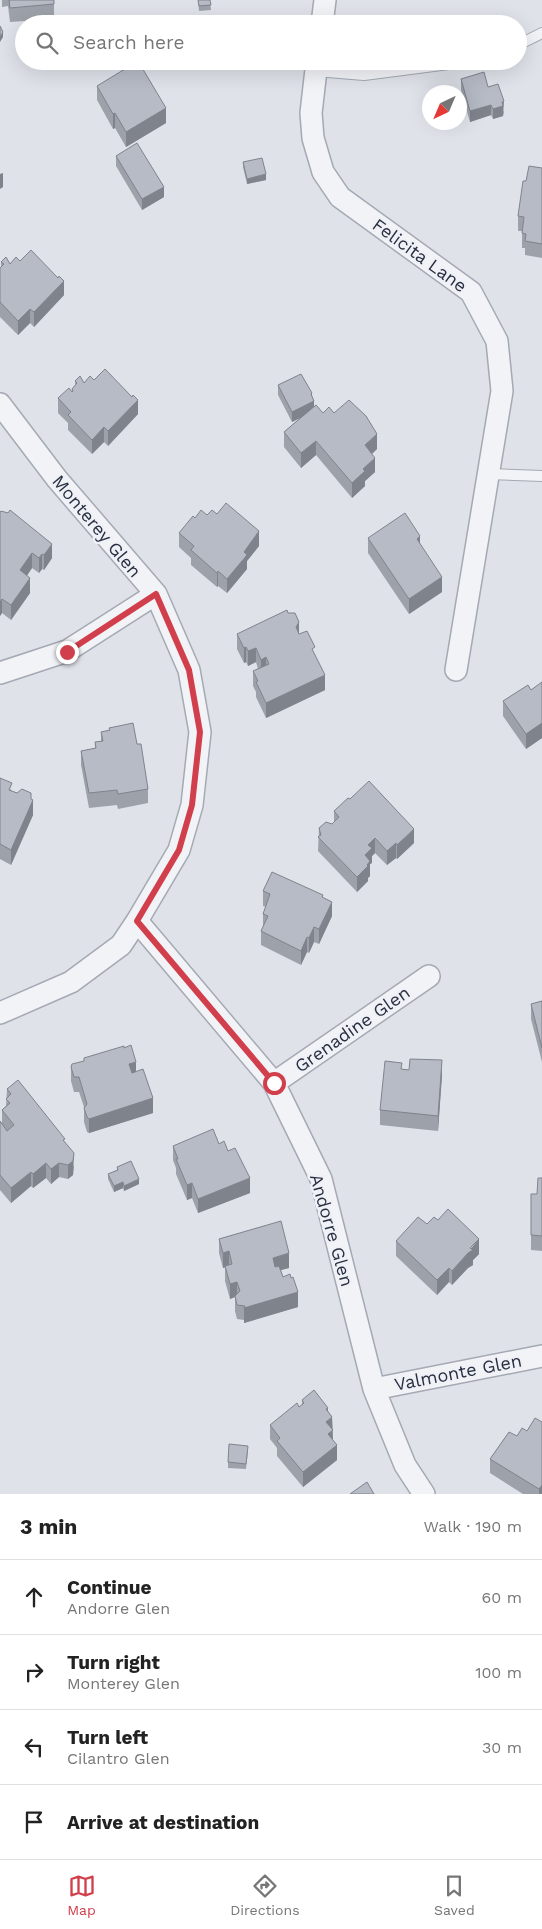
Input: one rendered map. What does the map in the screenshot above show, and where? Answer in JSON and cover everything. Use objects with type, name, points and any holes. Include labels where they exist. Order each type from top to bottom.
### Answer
[{"type":"street","points":[[323,15],[325,0]]},
{"type":"street","name":"Felicita Lane","points":[[316,70],[311,113],[313,138],[323,172],[340,196],[471,292],[497,341],[502,391],[456,670]]},
{"type":"street","name":"Monterey Glen","points":[[0,404],[57,479],[156,594],[189,670],[200,732],[192,805],[179,850],[137,921],[121,944],[71,982],[0,1013]]},
{"type":"street","points":[[0,673],[67,652],[156,594]]},
{"type":"street","name":"Andorre Glen","points":[[137,921],[274,1083],[321,1179],[374,1389],[405,1465],[424,1494]]},
{"type":"street","name":"Grenadine Glen","points":[[274,1083],[429,976]]},
{"type":"street","name":"Valmonte Glen","points":[[374,1389],[542,1356]]},
{"type":"lane","points":[[527,40],[542,33]]},
{"type":"lane","points":[[337,70],[364,75],[403,70]]},
{"type":"lane","points":[[488,474],[542,476]]},
{"type":"building","points":[[9,0],[54,0],[54,4],[10,8]]},
{"type":"building","points":[[198,0],[210,0],[211,5],[199,6]]},
{"type":"building","points":[[0,26],[3,32],[0,37]]},
{"type":"building","points":[[123,70],[143,70],[166,108],[126,132],[97,86]]},
{"type":"building","points":[[484,72],[488,87],[498,84],[504,101],[502,102],[503,106],[493,109],[491,105],[470,111],[467,100],[467,85],[463,85],[461,79]]},
{"type":"building","points":[[137,143],[164,187],[142,199],[116,156]]},
{"type":"building","points":[[262,158],[266,174],[247,179],[243,162]]},
{"type":"building","points":[[529,166],[542,168],[542,244],[525,241],[526,234],[522,233],[524,217],[518,216],[523,181],[526,181]]},
{"type":"building","points":[[31,250],[58,278],[59,276],[64,281],[34,312],[30,309],[18,321],[0,302],[0,268],[4,264],[1,262],[6,257],[10,264],[16,257],[20,261]]},
{"type":"building","points":[[105,369],[132,397],[133,395],[138,400],[108,431],[104,427],[92,440],[68,415],[71,412],[58,398],[69,388],[73,391],[72,389],[77,383],[75,381],[80,376],[84,383],[90,376],[94,380]]},
{"type":"building","points":[[301,374],[312,393],[314,401],[292,412],[278,385]]},
{"type":"building","points":[[349,400],[366,416],[377,434],[365,445],[375,458],[352,483],[316,441],[301,453],[284,432],[316,405],[323,413],[329,407],[334,413]]},
{"type":"building","points":[[226,503],[259,531],[244,552],[247,555],[227,579],[218,571],[217,573],[191,550],[194,546],[179,533],[193,516],[195,518],[201,510],[207,515],[212,510],[217,514]]},
{"type":"building","points":[[10,510],[52,544],[44,555],[42,554],[39,558],[32,553],[20,570],[30,578],[11,605],[2,599],[0,602],[0,512],[8,513]]},
{"type":"building","points":[[405,513],[420,536],[417,539],[442,577],[409,599],[368,538]]},
{"type":"building","points":[[287,610],[288,613],[295,613],[299,622],[296,627],[299,634],[307,631],[315,647],[312,649],[325,675],[266,703],[253,671],[269,664],[266,657],[261,660],[256,648],[248,651],[246,647],[244,648],[237,634]]},
{"type":"building","points":[[542,682],[542,723],[526,734],[503,701],[528,685],[531,690]]},
{"type":"building","points":[[133,723],[137,744],[141,744],[148,789],[118,794],[117,790],[89,793],[81,751],[96,748],[95,742],[103,741],[101,732],[110,730],[109,728]]},
{"type":"building","points":[[0,778],[12,783],[9,790],[17,793],[22,789],[31,793],[31,799],[33,800],[11,850],[0,844]]},
{"type":"building","points":[[369,781],[414,829],[397,845],[396,843],[387,851],[375,838],[368,845],[372,848],[365,855],[370,861],[368,866],[357,877],[318,837],[321,835],[319,828],[326,822],[332,824],[339,817],[334,811]]},
{"type":"building","points":[[272,872],[323,895],[322,897],[332,902],[319,929],[314,927],[301,951],[261,931],[268,916],[263,914],[270,894],[263,891]]},
{"type":"building","points":[[542,1001],[542,1048],[531,1004]]},
{"type":"building","points":[[131,1045],[136,1062],[129,1064],[132,1073],[143,1069],[153,1098],[89,1119],[84,1108],[87,1104],[79,1077],[74,1077],[72,1064],[84,1061],[84,1058]]},
{"type":"building","points":[[410,1059],[442,1060],[438,1116],[380,1110],[385,1061],[402,1063],[401,1069],[409,1070]]},
{"type":"building","points":[[18,1080],[74,1153],[73,1161],[68,1165],[59,1163],[51,1169],[46,1163],[11,1188],[0,1175],[0,1121],[7,1131],[14,1125],[2,1110],[10,1103],[6,1099],[11,1094],[7,1089]]},
{"type":"building","points":[[213,1129],[219,1144],[224,1141],[228,1151],[235,1148],[250,1178],[198,1199],[192,1183],[187,1185],[176,1159],[178,1159],[173,1146]]},
{"type":"building","points":[[131,1161],[139,1179],[124,1186],[123,1182],[114,1186],[108,1174],[118,1170],[117,1167]]},
{"type":"building","points":[[538,1178],[542,1178],[542,1236],[531,1235],[531,1194],[537,1194]]},
{"type":"building","points":[[448,1209],[479,1239],[470,1248],[473,1250],[452,1271],[449,1268],[437,1280],[396,1241],[418,1217],[427,1224],[434,1217],[438,1220]]},
{"type":"building","points":[[281,1221],[289,1253],[273,1258],[275,1267],[279,1266],[283,1277],[290,1274],[291,1278],[293,1277],[298,1292],[244,1308],[245,1306],[237,1305],[235,1296],[240,1291],[237,1282],[230,1284],[225,1266],[232,1264],[229,1251],[223,1253],[219,1239]]},
{"type":"building","points":[[314,1390],[328,1408],[326,1409],[332,1417],[326,1422],[333,1430],[328,1434],[337,1445],[303,1472],[277,1441],[280,1438],[270,1425],[297,1403],[299,1407],[304,1403],[302,1400]]},
{"type":"building","points":[[535,1418],[542,1422],[542,1485],[539,1489],[490,1459],[509,1432],[517,1436],[522,1428],[527,1431]]},
{"type":"building","points":[[229,1444],[248,1446],[246,1464],[228,1462]]},
{"type":"building","points":[[367,1482],[374,1494],[350,1494]]},
{"type":"route","points":[[67,652],[156,594],[189,670],[200,732],[192,805],[179,850],[137,921],[274,1083]]}]
